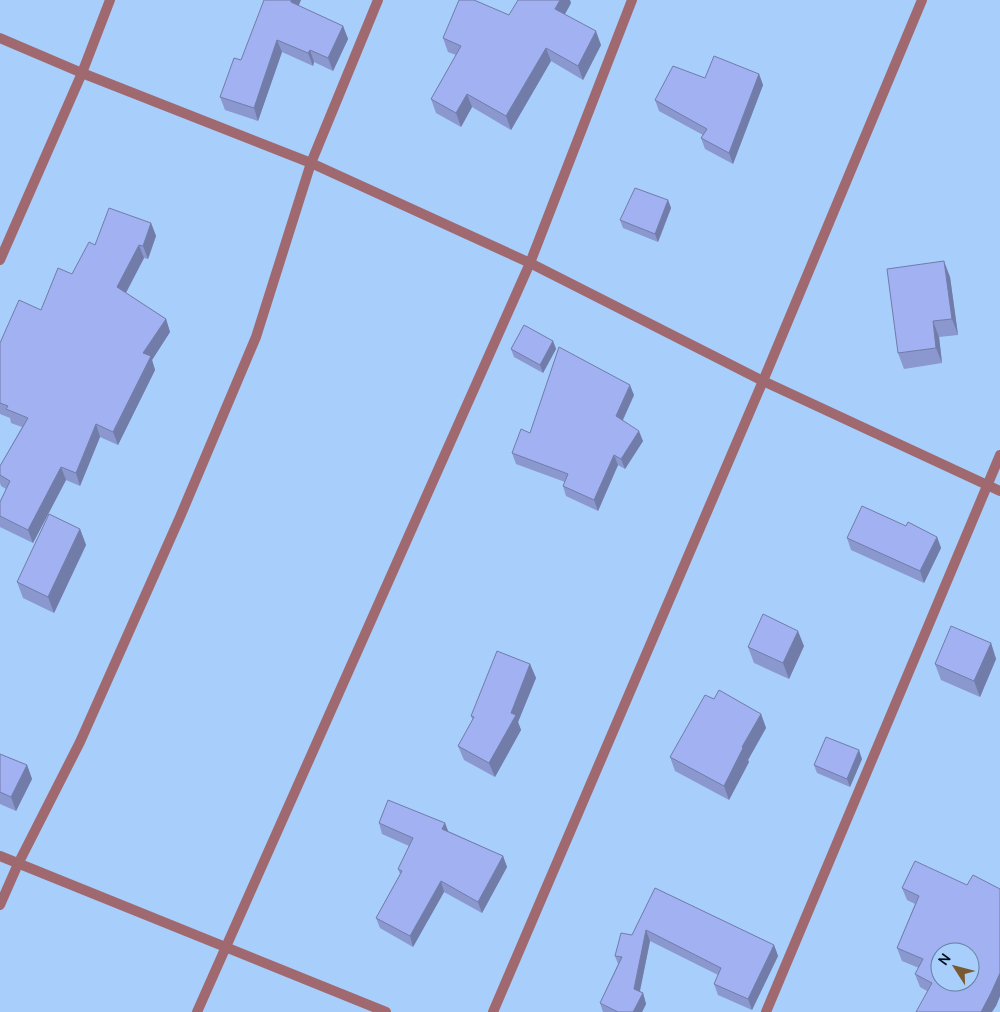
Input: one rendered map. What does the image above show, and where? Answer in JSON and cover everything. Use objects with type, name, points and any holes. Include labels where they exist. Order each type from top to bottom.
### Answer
[{"type":"street","points":[[0,260],[82,73],[110,0]]},
{"type":"street","points":[[0,905],[18,864],[80,742],[180,517],[253,346],[311,163],[378,0]]},
{"type":"street","points":[[197,1012],[530,263],[632,0]]},
{"type":"street","points":[[493,1012],[763,381],[922,0]]},
{"type":"street","points":[[0,38],[82,73],[311,163],[530,263],[763,381],[1000,491]]},
{"type":"street","points":[[766,1012],[1000,455]]},
{"type":"street","points":[[0,856],[386,1012]]},
{"type":"building","points":[[264,0],[291,0],[291,2],[343,26],[328,58],[310,50],[308,53],[277,40],[254,108],[220,97],[234,58],[241,60]]},
{"type":"building","points":[[459,0],[474,0],[509,15],[518,0],[560,0],[555,9],[596,31],[578,66],[546,48],[506,116],[467,94],[456,113],[431,99],[461,46],[443,38]]},
{"type":"building","points":[[714,56],[759,74],[729,153],[701,138],[707,129],[655,100],[673,66],[705,78]]},
{"type":"building","points":[[635,188],[668,200],[655,234],[620,220]]},
{"type":"building","points":[[109,208],[151,223],[143,246],[139,245],[117,287],[166,319],[143,353],[151,356],[113,432],[96,424],[76,473],[61,467],[28,530],[0,516],[0,502],[10,481],[0,475],[0,466],[28,418],[6,409],[8,406],[0,403],[0,343],[19,300],[41,310],[58,268],[72,274],[89,242],[95,245]]},
{"type":"building","points":[[944,261],[952,319],[933,321],[936,348],[898,353],[887,269]]},
{"type":"building","points":[[524,325],[553,341],[540,365],[511,349]]},
{"type":"building","points":[[559,347],[630,385],[616,416],[639,431],[621,459],[614,455],[594,500],[563,486],[568,474],[512,453],[521,429],[530,433]]},
{"type":"building","points":[[862,506],[906,526],[908,522],[937,537],[920,571],[847,538]]},
{"type":"building","points":[[49,514],[80,529],[48,597],[17,582]]},
{"type":"building","points":[[763,614],[798,631],[783,663],[748,647]]},
{"type":"building","points":[[951,626],[991,643],[974,681],[935,664]]},
{"type":"building","points":[[497,651],[530,664],[511,713],[516,715],[489,763],[458,746],[474,717],[471,716]]},
{"type":"building","points":[[719,690],[761,714],[742,747],[724,786],[670,757],[705,695],[714,699]]},
{"type":"building","points":[[826,737],[859,750],[847,779],[814,765]]},
{"type":"building","points":[[0,754],[27,765],[11,797],[0,792]]},
{"type":"building","points":[[388,800],[445,823],[442,829],[503,856],[478,902],[441,881],[410,936],[376,918],[402,871],[398,869],[413,838],[379,823]]},
{"type":"building","points":[[915,861],[967,885],[973,875],[1000,889],[1000,973],[981,1012],[916,1012],[930,987],[930,992],[980,992],[980,942],[930,942],[930,982],[915,974],[923,959],[897,948],[919,896],[902,888]]},
{"type":"building","points":[[655,888],[774,945],[748,999],[714,984],[721,968],[646,930],[634,989],[643,993],[633,1012],[618,1012],[600,1003],[622,957],[615,956],[621,933],[632,935]]}]
